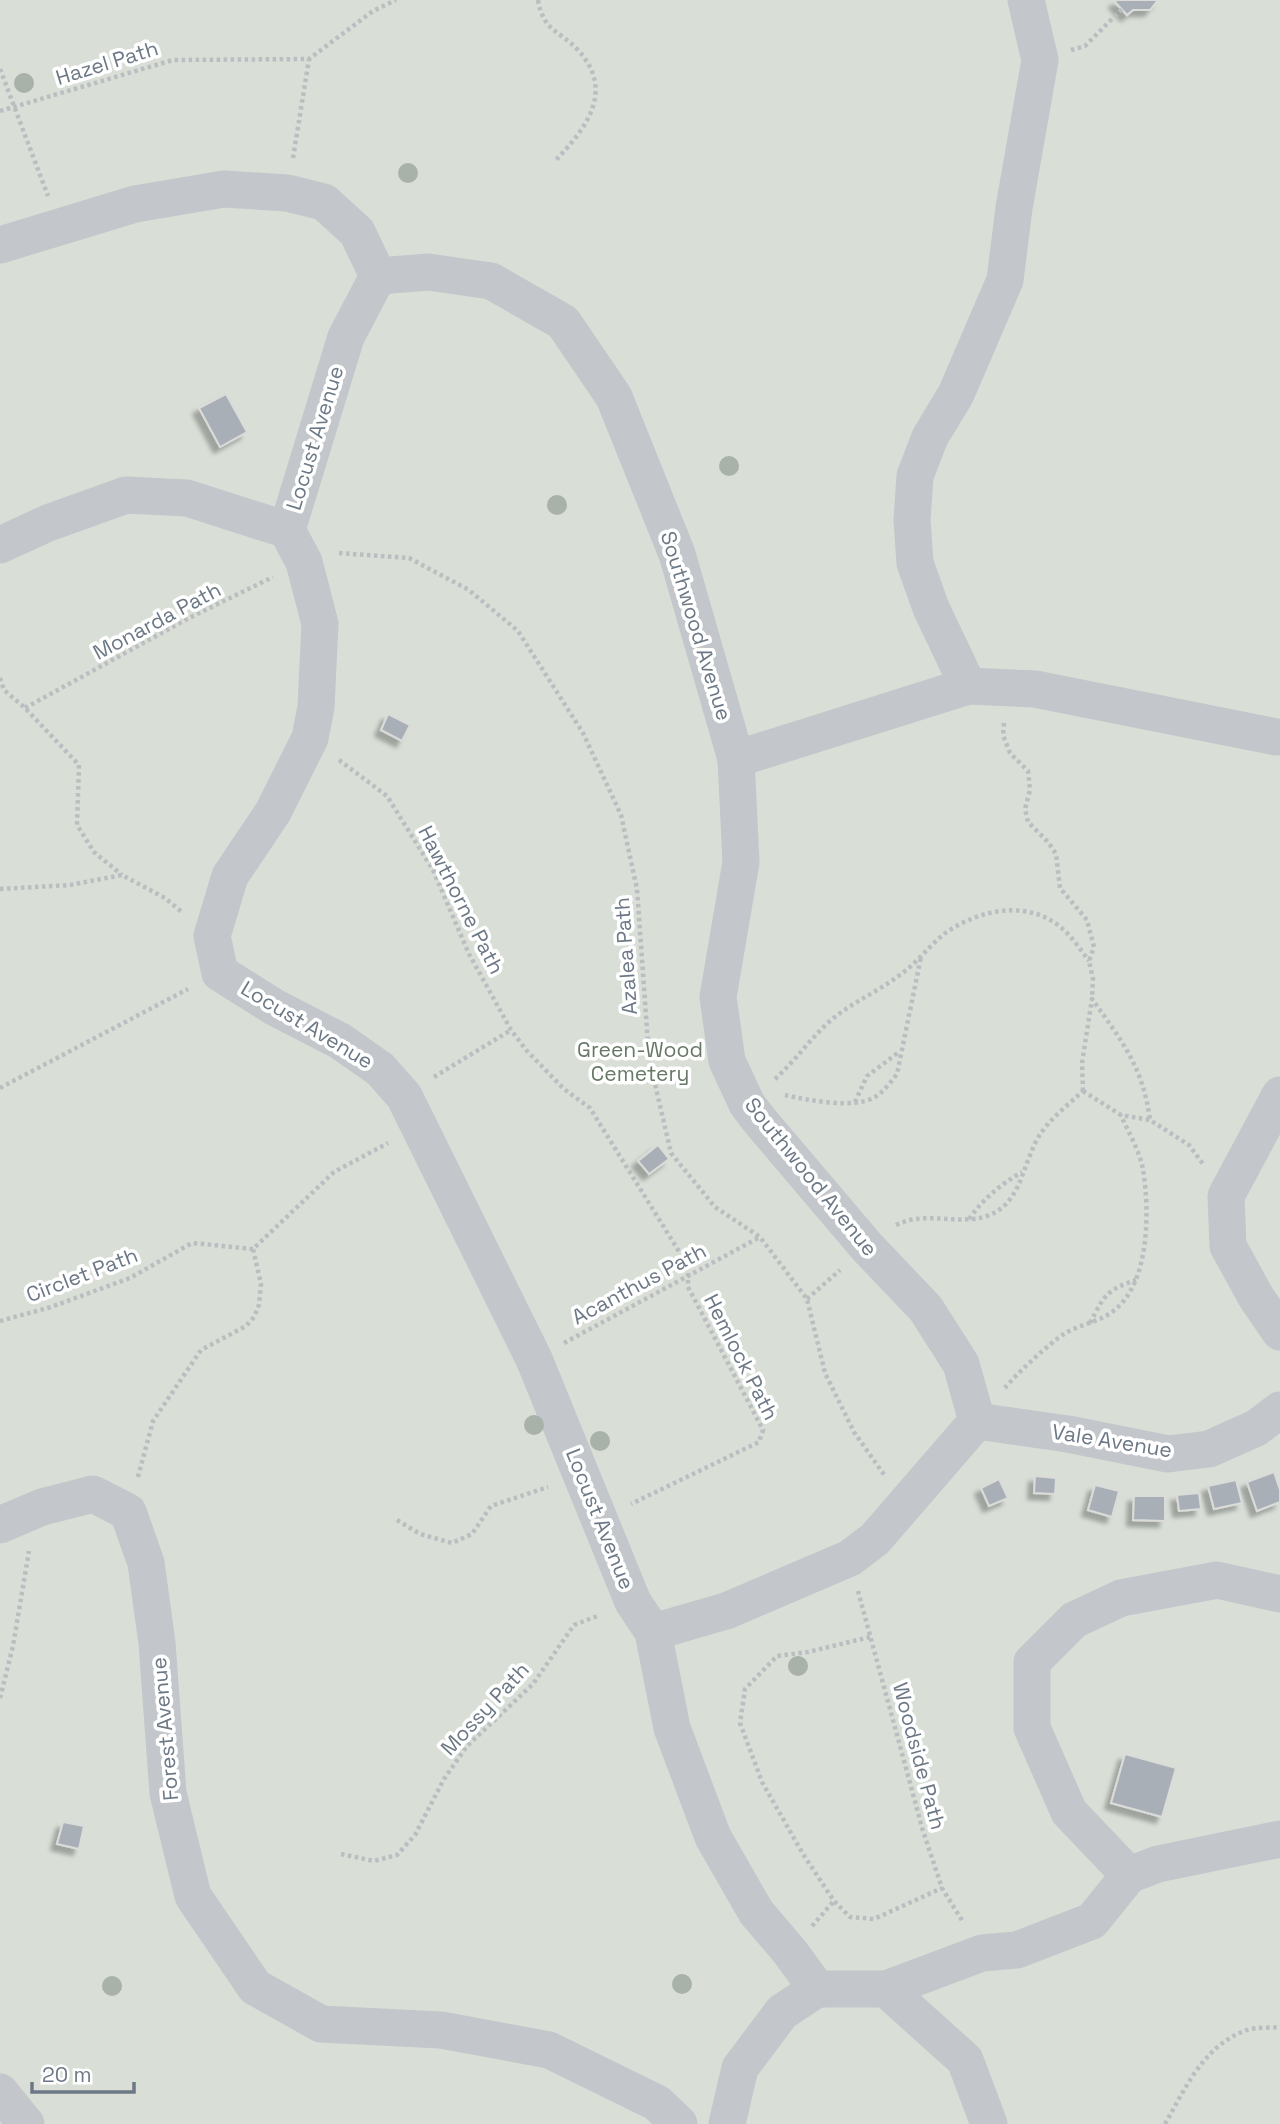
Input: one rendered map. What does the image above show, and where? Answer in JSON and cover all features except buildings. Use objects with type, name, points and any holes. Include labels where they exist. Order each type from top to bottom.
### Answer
[{"type":"lane","points":[[968,686],[931,608],[915,563],[912,520],[915,476],[930,437],[956,394],[1005,280],[1014,208],[1040,60],[1026,0]]},
{"type":"lane","points":[[0,245],[135,204],[224,189],[287,193],[324,202],[357,232],[378,276]]},
{"type":"lane","name":"Southwood Avenue","points":[[378,276],[429,272],[491,281],[563,322],[614,397],[672,542],[736,759],[741,862],[718,997],[727,1061],[756,1096],[867,1247],[926,1309],[961,1364],[977,1421]]},
{"type":"lane","name":"Locust Avenue","points":[[378,276],[346,337],[287,530],[304,562],[320,624],[316,707],[310,737],[273,812],[230,876],[212,936],[220,973],[274,1007],[340,1041],[380,1069],[412,1111],[534,1359],[633,1602],[653,1632],[672,1728],[713,1837],[757,1912],[817,1989]]},
{"type":"lane","points":[[0,545],[48,523],[126,495],[187,498],[287,530]]},
{"type":"lane","points":[[736,759],[968,686],[1035,689],[1278,735]]},
{"type":"lane","points":[[1280,1095],[1226,1196],[1228,1246],[1256,1297],[1280,1332]]},
{"type":"lane","name":"Vale Avenue","points":[[977,1421],[1068,1434],[1168,1454],[1209,1449],[1256,1428],[1280,1410]]},
{"type":"lane","points":[[653,1632],[726,1611],[850,1558],[874,1539],[906,1505],[977,1421]]},
{"type":"lane","points":[[0,1525],[36,1510],[93,1494],[128,1512]]},
{"type":"lane","name":"Forest Avenue","points":[[128,1512],[146,1563],[157,1643],[168,1793],[193,1896],[255,1987],[321,2024],[441,2030],[549,2050],[657,2103],[679,2124]]},
{"type":"lane","points":[[1129,1875],[1069,1812],[1032,1728],[1032,1662],[1074,1620],[1121,1598],[1217,1580],[1280,1594]]},
{"type":"lane","points":[[727,2124],[740,2068],[782,2012],[817,1989],[886,1989],[982,1953],[1017,1950],[1092,1922],[1129,1875],[1158,1864],[1280,1839]]},
{"type":"lane","points":[[886,1989],[965,2060],[989,2124]]},
{"type":"lane","points":[[0,2092],[26,2124]]},
{"type":"path","points":[[287,193],[309,59],[373,11],[396,0]]},
{"type":"path","points":[[538,0],[550,29],[578,50],[595,78],[594,110],[572,143],[556,160]]},
{"type":"path","points":[[1085,46],[1122,9]]},
{"type":"path","name":"Hazel Path","points":[[0,111],[173,60],[309,59]]},
{"type":"path","points":[[0,69],[60,226]]},
{"type":"path","name":"Azalea Path","points":[[304,562],[327,552],[409,558],[469,590],[518,631],[583,733],[621,815],[637,889],[649,1058],[670,1153],[715,1207],[760,1237],[807,1299],[825,1373],[854,1432],[906,1505]]},
{"type":"path","name":"Monarda Path","points":[[25,708],[187,619],[304,562]]},
{"type":"path","points":[[0,678],[4,690],[25,708],[79,765],[77,825],[94,852],[122,875],[164,898],[212,936]]},
{"type":"path","points":[[1005,687],[1003,735],[1010,753],[1028,771],[1030,790],[1025,809],[1028,822],[1056,854],[1060,888],[1087,920],[1094,947],[1089,961]]},
{"type":"path","name":"Hawthorne Path","points":[[310,737],[387,796],[433,870],[469,954],[511,1030],[527,1051],[564,1088],[590,1108],[688,1266],[688,1276]]},
{"type":"path","points":[[0,889],[69,885],[122,875]]},
{"type":"path","points":[[756,1096],[787,1068],[829,1022],[849,1006],[901,975],[941,936],[962,922],[991,912],[1023,911],[1058,925],[1089,961],[1093,979],[1082,1063],[1083,1091]]},
{"type":"path","points":[[756,1096],[786,1096],[820,1102],[855,1102],[873,1098],[888,1086],[897,1074],[921,957]]},
{"type":"path","points":[[0,1088],[220,973]]},
{"type":"path","points":[[1092,999],[1128,1049],[1141,1077],[1150,1120]]},
{"type":"path","points":[[128,1512],[153,1422],[201,1350],[246,1326],[254,1317],[259,1305],[261,1284],[253,1249],[334,1172],[511,1030]]},
{"type":"path","points":[[855,1102],[867,1076],[900,1052]]},
{"type":"path","points":[[1083,1091],[1121,1115],[1150,1120],[1189,1145],[1226,1196]]},
{"type":"path","points":[[807,1299],[886,1231],[905,1221],[932,1217],[986,1217],[1004,1208],[1014,1197],[1040,1135],[1053,1118],[1083,1091]]},
{"type":"path","points":[[977,1421],[1011,1381],[1065,1334],[1111,1313],[1125,1299],[1137,1280],[1146,1233],[1143,1168],[1121,1115]]},
{"type":"path","points":[[969,1219],[981,1202],[997,1187],[1023,1172]]},
{"type":"path","name":"Acanthus Path","points":[[534,1359],[760,1237]]},
{"type":"path","name":"Circlet Path","points":[[0,1321],[51,1307],[130,1278],[191,1242],[253,1249]]},
{"type":"path","name":"Hemlock Path","points":[[598,1519],[759,1442],[763,1430],[688,1287],[688,1276]]},
{"type":"path","points":[[1090,1323],[1103,1297],[1114,1287],[1137,1280]]},
{"type":"path","points":[[397,1520],[420,1534],[452,1543],[472,1534],[491,1506],[582,1476]]},
{"type":"path","points":[[0,1698],[13,1646],[36,1510]]},
{"type":"path","name":"Woodside Path","points":[[850,1558],[923,1831],[942,1888],[982,1953]]},
{"type":"path","name":"Mossy Path","points":[[341,1854],[374,1861],[397,1856],[415,1835],[444,1779],[467,1746],[533,1685],[573,1625],[633,1602]]},
{"type":"path","points":[[870,1637],[808,1652],[777,1656],[745,1689],[740,1723],[762,1782],[789,1830],[834,1901],[850,1917],[874,1919],[942,1888]]},
{"type":"path","points":[[1165,2124],[1194,2072],[1218,2045],[1248,2029],[1280,2027]]},
{"type":"green space","name":"Green-Wood Cemetery","points":[[0,0],[1280,0],[1280,2124],[0,2124]]}]
